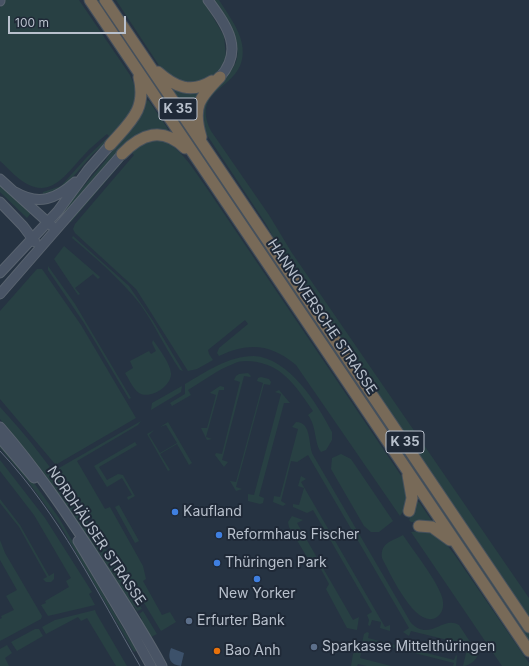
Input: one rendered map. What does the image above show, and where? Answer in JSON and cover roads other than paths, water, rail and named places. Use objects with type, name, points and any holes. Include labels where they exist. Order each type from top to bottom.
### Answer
[{"type":"highway","name":"HANNOVERSCHE STRASSE","points":[[90,0],[196,160],[529,651]]},
{"type":"highway","name":"HANNOVERSCHE STRASSE","points":[[105,0],[529,627]]},
{"type":"highway","points":[[149,64],[172,84],[184,88],[200,87],[220,77]]},
{"type":"highway","points":[[110,145],[136,115],[141,105],[142,94],[138,72]]},
{"type":"highway","points":[[208,152],[198,127],[196,113],[200,100],[220,77]]},
{"type":"highway","points":[[122,154],[140,138],[151,135],[161,135],[176,141],[196,160]]},
{"type":"highway","points":[[403,464],[412,494],[409,511]]},
{"type":"highway","points":[[419,526],[435,529],[450,539],[459,548]]},
{"type":"main road","points":[[208,0],[226,27],[232,45],[230,63],[220,77]]},
{"type":"main road","points":[[0,273],[48,223],[70,196],[88,170],[110,145]]},
{"type":"main road","points":[[0,294],[122,154]]},
{"type":"main road","points":[[15,192],[33,199],[57,197],[88,170]]},
{"type":"main road","points":[[0,179],[56,230]]},
{"type":"main road","points":[[0,202],[23,226],[39,248]]},
{"type":"main road","name":"NORDHÄUSER STRASSE","points":[[0,426],[28,460],[64,509],[128,608],[161,666]]},
{"type":"main road","name":"NORDHÄUSER STRASSE","points":[[0,438],[42,487],[78,541],[151,666]]},
{"type":"water","points":[[171,648],[184,653],[181,666],[172,663],[170,660],[169,655]]},
{"type":"tram line","points":[[0,451],[21,475],[59,527],[140,666]]},
{"type":"place","name":"Kaufland","points":[[175,512]]},
{"type":"place","name":"Reformhaus Fischer","points":[[219,535]]},
{"type":"place","name":"Thüringen Park","points":[[217,563]]},
{"type":"place","name":"New Yorker","points":[[257,579]]},
{"type":"place","name":"Erfurter Bank","points":[[189,621]]},
{"type":"place","name":"Sparkasse Mittelthüringen","points":[[314,647]]},
{"type":"place","name":"Bao Anh","points":[[217,651]]}]
